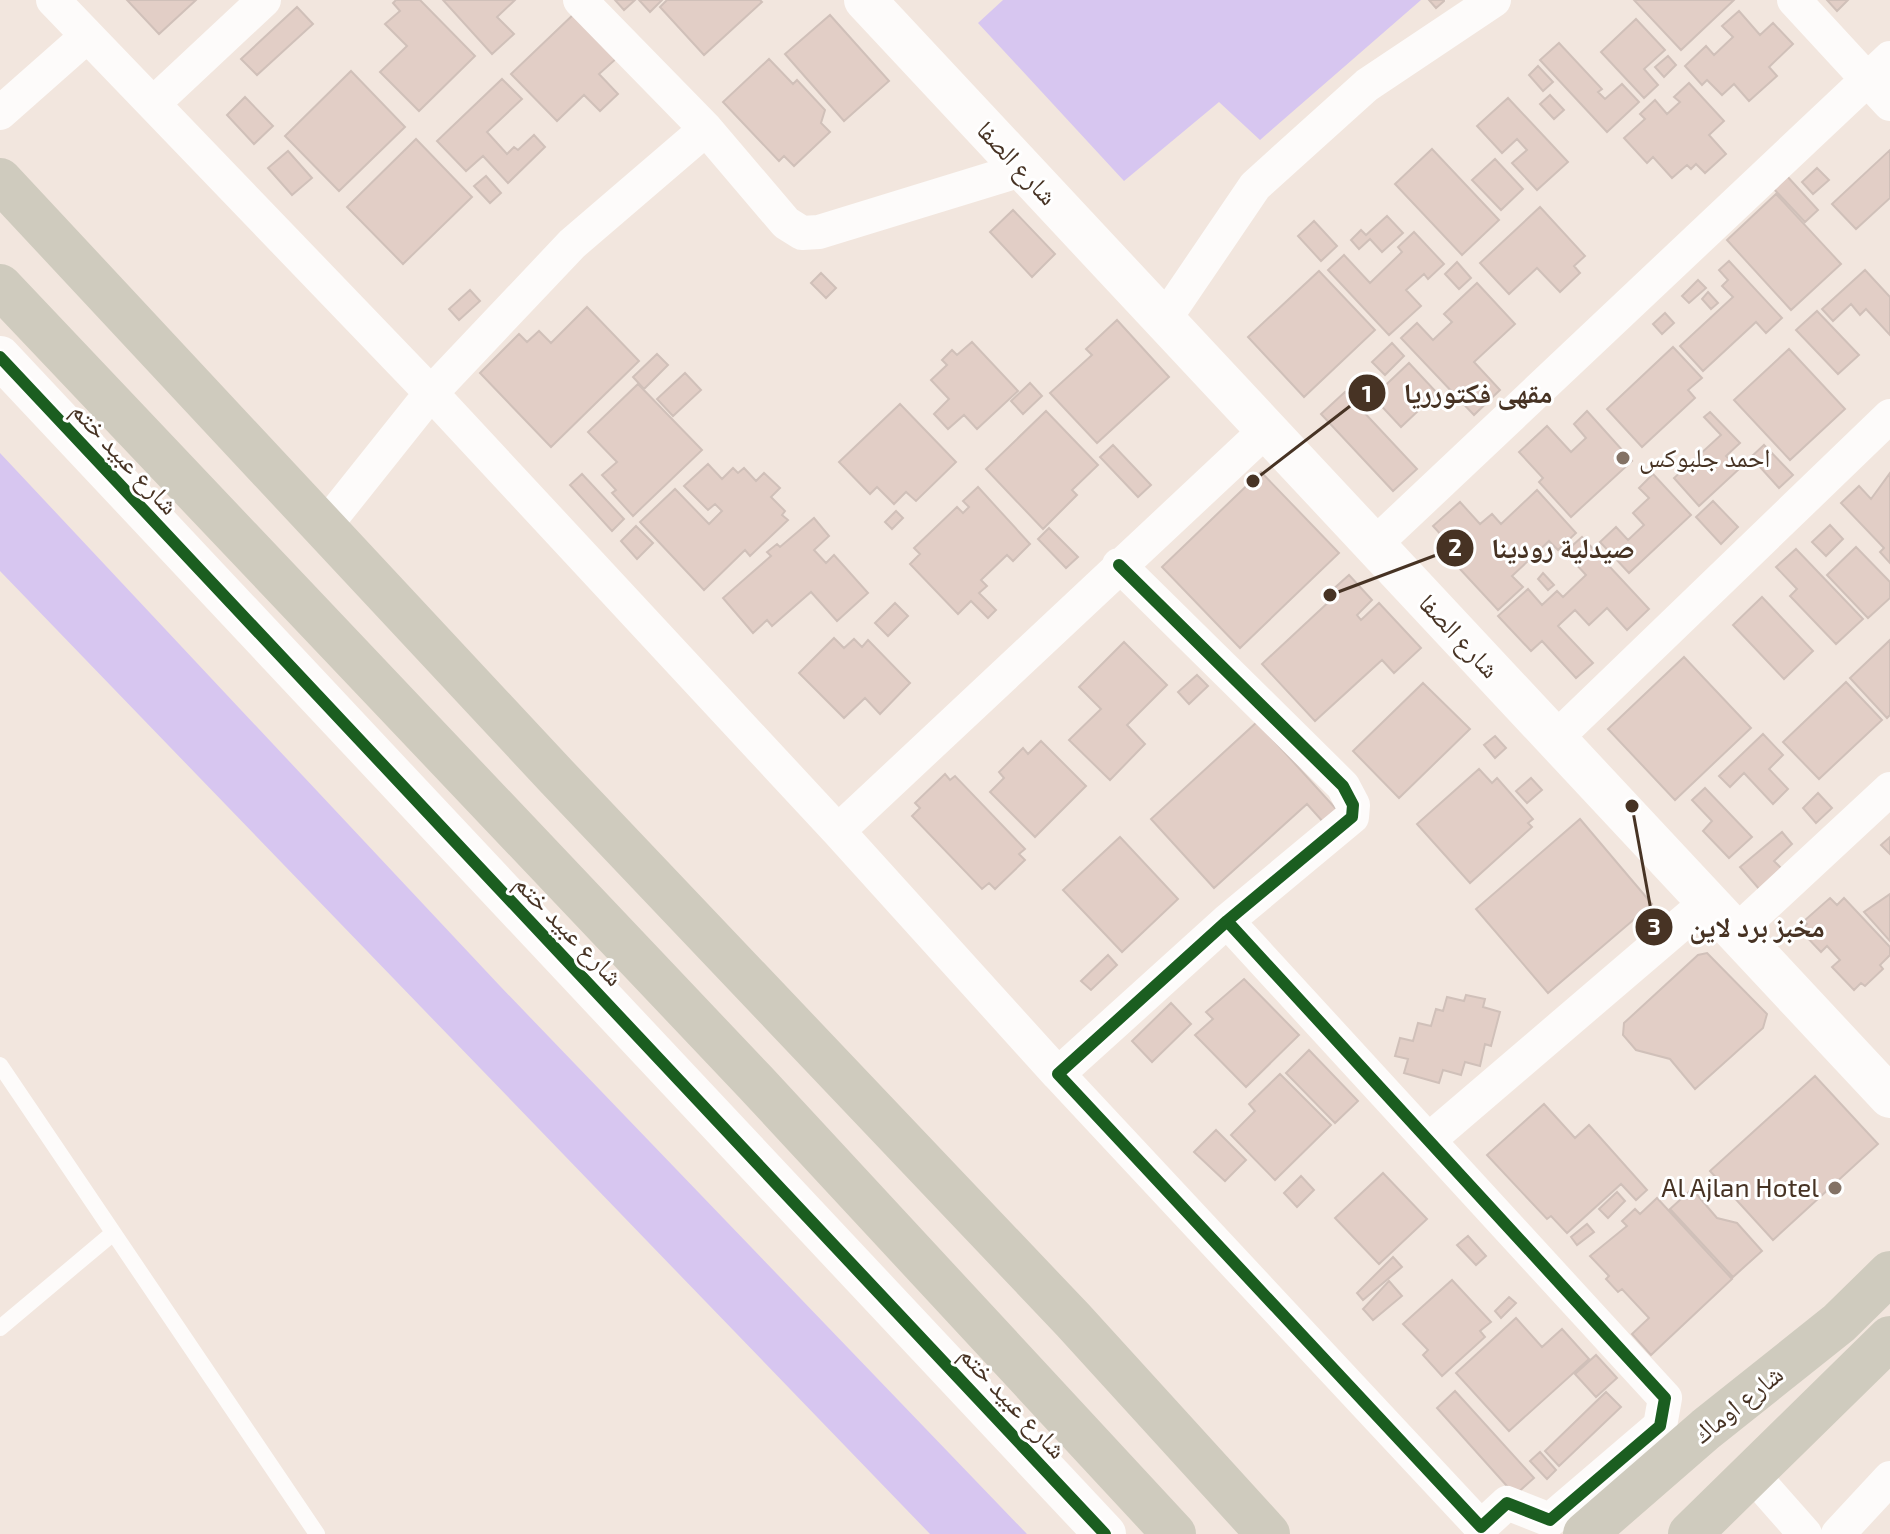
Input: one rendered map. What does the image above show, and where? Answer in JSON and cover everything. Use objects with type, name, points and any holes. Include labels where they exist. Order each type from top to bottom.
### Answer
[{"type":"main road","points":[[0,180],[578,799],[1073,1320],[1268,1534]]},
{"type":"main road","name":"شارع عبيد ختم","points":[[0,286],[766,1093],[1174,1534]]},
{"type":"main road","name":"شارع اوماك","points":[[1585,1534],[1706,1429],[1839,1323],[1890,1273]]},
{"type":"main road","name":"شارع اوماك","points":[[1690,1534],[1890,1338]]},
{"type":"street","points":[[53,0],[86,37],[155,102],[431,393],[838,831],[1058,1074],[1485,1530],[1507,1503],[1550,1520],[1660,1426],[1665,1398],[1227,921]]},
{"type":"street","points":[[155,102],[264,0]]},
{"type":"street","points":[[580,0],[706,129],[786,223],[802,233],[819,232],[1024,169]]},
{"type":"street","name":"شارع الصفا","points":[[865,0],[1890,1097]]},
{"type":"street","points":[[1164,320],[1255,186],[1367,85],[1494,0]]},
{"type":"street","points":[[1374,545],[1882,81],[1794,0]]},
{"type":"street","points":[[0,113],[86,37]]},
{"type":"street","points":[[325,526],[431,393],[572,244],[706,129]]},
{"type":"street","name":"شارع عبيد ختم","points":[[0,357],[1105,1534]]},
{"type":"street","points":[[1555,739],[1890,416]]},
{"type":"street","points":[[838,831],[1266,430]]},
{"type":"street","points":[[1058,1074],[1227,921],[1352,817],[1353,805],[1343,786],[1119,565]]},
{"type":"street","points":[[1736,932],[1890,789]]},
{"type":"street","points":[[1430,1139],[1707,902]]},
{"type":"street","points":[[1753,1475],[1805,1534]]},
{"type":"street","points":[[1838,1534],[1890,1478]]},
{"type":"lane","points":[[0,1065],[317,1534]]},
{"type":"lane","points":[[0,1328],[112,1234]]},
{"type":"shaded area","points":[[1003,0],[1421,0],[1260,140],[1219,102],[1124,181],[978,23]]},
{"type":"shaded area","points":[[0,453],[500,986],[1027,1534],[930,1534],[0,571]]},
{"type":"building","points":[[127,0],[196,0],[159,34]]},
{"type":"building","points":[[396,0],[420,0],[475,56],[419,111],[380,72],[407,46],[385,24],[400,11],[393,3]]},
{"type":"building","points":[[443,0],[515,0],[497,17],[514,34],[492,54]]},
{"type":"building","points":[[615,0],[635,0],[624,10]]},
{"type":"building","points":[[639,0],[662,0],[650,12]]},
{"type":"building","points":[[667,0],[762,2],[704,55],[660,7]]},
{"type":"building","points":[[1429,0],[1444,0],[1444,1],[1436,8]]},
{"type":"building","points":[[1634,0],[1734,0],[1681,50]]},
{"type":"building","points":[[1827,0],[1848,0],[1837,11]]},
{"type":"building","points":[[297,7],[313,24],[257,75],[241,59]]},
{"type":"building","points":[[1739,11],[1760,35],[1773,23],[1793,44],[1769,67],[1777,76],[1749,101],[1734,84],[1722,95],[1707,80],[1702,85],[1685,66],[1706,46],[1714,55],[1733,37],[1722,26]]},
{"type":"building","points":[[576,12],[618,57],[599,74],[618,94],[600,111],[584,95],[557,121],[511,74]]},
{"type":"building","points":[[830,15],[889,81],[844,121],[785,54]]},
{"type":"building","points":[[1636,19],[1665,50],[1644,69],[1658,85],[1644,98],[1601,52]]},
{"type":"building","points":[[1559,43],[1602,89],[1598,92],[1605,99],[1622,84],[1639,102],[1607,132],[1540,60]]},
{"type":"building","points":[[1668,56],[1676,65],[1664,77],[1655,67]]},
{"type":"building","points":[[769,59],[793,84],[797,80],[825,110],[821,123],[830,132],[794,166],[784,156],[779,161],[723,102]]},
{"type":"building","points":[[1538,66],[1553,82],[1543,91],[1529,75]]},
{"type":"building","points":[[351,71],[405,127],[339,191],[285,136]]},
{"type":"building","points":[[502,79],[522,99],[487,132],[507,154],[514,147],[518,150],[534,135],[545,147],[508,183],[483,156],[466,171],[437,141]]},
{"type":"building","points":[[1689,83],[1724,121],[1709,135],[1726,154],[1705,173],[1696,164],[1691,169],[1687,165],[1672,178],[1653,157],[1647,163],[1624,138],[1645,119],[1640,114],[1655,100],[1667,114],[1680,102],[1674,97]]},
{"type":"building","points":[[1550,95],[1564,110],[1554,119],[1540,104]]},
{"type":"building","points":[[245,97],[273,126],[254,144],[227,115]]},
{"type":"building","points":[[1508,98],[1568,162],[1537,190],[1512,163],[1527,150],[1517,139],[1502,153],[1477,126]]},
{"type":"building","points":[[416,139],[472,197],[403,264],[347,207]]},
{"type":"building","points":[[1432,149],[1499,220],[1462,255],[1395,184]]},
{"type":"building","points":[[1890,150],[1890,198],[1856,229],[1832,204]]},
{"type":"building","points":[[288,151],[312,178],[292,195],[268,168]]},
{"type":"building","points":[[1495,159],[1523,189],[1501,210],[1472,180]]},
{"type":"building","points":[[1817,168],[1829,180],[1813,194],[1802,182]]},
{"type":"building","points":[[1786,175],[1818,210],[1805,222],[1773,188]]},
{"type":"building","points":[[486,176],[501,193],[490,203],[474,186]]},
{"type":"building","points":[[1776,194],[1841,264],[1791,310],[1727,240]]},
{"type":"building","points":[[1540,207],[1585,256],[1574,266],[1580,273],[1560,292],[1537,268],[1509,294],[1480,263]]},
{"type":"building","points":[[1013,210],[1055,254],[1032,277],[990,232]]},
{"type":"building","points":[[1387,216],[1403,233],[1382,252],[1370,239],[1359,249],[1351,240],[1361,230],[1366,235]]},
{"type":"building","points":[[1314,221],[1337,246],[1321,261],[1298,236]]},
{"type":"building","points":[[1414,232],[1444,264],[1428,279],[1424,274],[1406,290],[1421,306],[1389,335],[1328,270],[1344,255],[1370,283],[1402,252],[1398,247]]},
{"type":"building","points":[[1729,261],[1782,318],[1766,333],[1756,322],[1703,371],[1680,346],[1733,297],[1722,286],[1728,280],[1719,270]]},
{"type":"building","points":[[1457,262],[1471,278],[1459,289],[1445,274]]},
{"type":"building","points":[[1865,270],[1890,297],[1890,335],[1866,309],[1860,315],[1851,304],[1833,321],[1822,309]]},
{"type":"building","points":[[1319,271],[1375,330],[1304,397],[1248,337]]},
{"type":"building","points":[[821,273],[836,288],[826,298],[811,283]]},
{"type":"building","points":[[1698,280],[1706,288],[1689,303],[1682,296]]},
{"type":"building","points":[[1477,283],[1515,324],[1474,362],[1500,390],[1474,415],[1401,338],[1417,323],[1433,340],[1452,322],[1444,314]]},
{"type":"building","points":[[470,290],[480,301],[459,320],[449,309]]},
{"type":"building","points":[[1708,292],[1718,303],[1711,309],[1702,299]]},
{"type":"building","points":[[587,307],[639,361],[551,447],[480,373],[519,334],[527,342],[539,331],[551,343]]},
{"type":"building","points":[[1817,311],[1859,355],[1838,374],[1796,330]]},
{"type":"building","points":[[1665,313],[1674,323],[1662,334],[1653,324]]},
{"type":"building","points":[[1117,320],[1169,377],[1097,443],[1050,393],[1092,355],[1086,349]]},
{"type":"building","points":[[972,342],[1018,391],[977,429],[964,415],[948,429],[934,414],[949,399],[931,380],[947,365],[942,360],[952,350],[957,355]]},
{"type":"building","points":[[1392,343],[1404,356],[1385,375],[1372,362]]},
{"type":"building","points":[[1673,347],[1702,378],[1688,390],[1695,398],[1642,447],[1607,409]]},
{"type":"building","points":[[1789,349],[1845,409],[1790,460],[1734,400]]},
{"type":"building","points":[[657,354],[668,365],[644,389],[633,377]]},
{"type":"building","points":[[1409,363],[1437,393],[1401,427],[1373,397]]},
{"type":"building","points":[[685,373],[701,390],[673,416],[657,399]]},
{"type":"building","points":[[1030,383],[1042,396],[1023,414],[1011,401]]},
{"type":"building","points":[[638,384],[702,450],[633,516],[612,493],[616,490],[602,475],[617,462],[588,432]]},
{"type":"building","points":[[1345,392],[1417,469],[1393,491],[1321,414]]},
{"type":"building","points":[[900,404],[956,462],[916,501],[906,492],[894,504],[877,487],[870,494],[839,462]]},
{"type":"building","points":[[1046,411],[1098,465],[1072,490],[1077,495],[1043,529],[986,469]]},
{"type":"building","points":[[1587,411],[1632,461],[1571,517],[1539,482],[1543,478],[1519,452],[1547,426],[1571,452],[1586,438],[1574,424]]},
{"type":"building","points":[[1710,412],[1740,443],[1726,456],[1739,469],[1699,506],[1674,478],[1721,435],[1704,417]]},
{"type":"building","points":[[1113,445],[1151,485],[1138,497],[1100,457]]},
{"type":"building","points":[[1764,445],[1793,475],[1779,488],[1751,457]]},
{"type":"building","points":[[708,464],[722,479],[733,468],[738,473],[744,468],[756,481],[764,473],[780,488],[771,497],[785,511],[782,515],[788,520],[750,556],[745,550],[704,590],[640,522],[675,489],[709,524],[722,511],[715,504],[708,510],[684,486]]},
{"type":"building","points":[[1261,472],[1339,553],[1240,648],[1162,567]]},
{"type":"building","points":[[1890,473],[1890,563],[1880,552],[1884,548],[1841,503],[1859,486],[1871,499]]},
{"type":"building","points":[[582,474],[624,519],[612,531],[570,485]]},
{"type":"building","points":[[1653,474],[1691,515],[1629,573],[1600,542],[1616,527],[1628,540],[1644,525],[1633,513],[1649,498],[1639,488]]},
{"type":"building","points":[[978,487],[1030,544],[1013,561],[1007,555],[981,580],[987,586],[979,593],[996,610],[988,618],[971,601],[958,614],[910,564],[920,554],[914,548],[957,507],[963,513],[969,507],[963,501]]},
{"type":"building","points":[[1537,490],[1576,533],[1558,550],[1549,541],[1512,576],[1523,587],[1498,610],[1447,555],[1454,549],[1433,526],[1460,502],[1480,524],[1492,514],[1501,524]]},
{"type":"building","points":[[1713,501],[1738,527],[1721,544],[1696,517]]},
{"type":"building","points":[[896,511],[903,518],[892,529],[885,522]]},
{"type":"building","points":[[814,518],[829,536],[814,550],[826,563],[834,555],[868,593],[837,621],[811,592],[772,626],[767,620],[753,633],[723,598],[771,556],[767,552],[777,544],[780,547]]},
{"type":"building","points":[[1830,525],[1843,539],[1826,556],[1812,542]]},
{"type":"building","points":[[636,526],[653,543],[637,559],[621,541]]},
{"type":"building","points":[[1049,528],[1078,557],[1066,568],[1038,539]]},
{"type":"building","points":[[1582,537],[1649,609],[1627,630],[1607,608],[1589,625],[1575,610],[1560,624],[1558,626],[1593,663],[1576,678],[1542,641],[1531,651],[1498,616],[1528,589],[1542,605],[1557,591],[1563,597],[1586,575],[1565,552]]},
{"type":"building","points":[[1856,547],[1890,582],[1890,598],[1868,618],[1827,575]]},
{"type":"building","points":[[1796,549],[1863,619],[1836,644],[1790,596],[1797,589],[1776,567]]},
{"type":"building","points":[[1543,573],[1554,585],[1548,590],[1538,579]]},
{"type":"building","points":[[1349,575],[1372,600],[1357,615],[1361,620],[1379,603],[1421,648],[1394,673],[1382,660],[1315,721],[1262,664],[1334,597],[1329,593]]},
{"type":"building","points":[[1762,597],[1813,651],[1784,679],[1733,625]]},
{"type":"building","points":[[895,603],[908,616],[888,636],[875,623]]},
{"type":"building","points":[[834,638],[844,648],[854,639],[862,647],[868,640],[910,683],[880,714],[865,698],[844,718],[799,673]]},
{"type":"building","points":[[1890,640],[1890,715],[1887,718],[1850,678]]},
{"type":"building","points":[[1124,642],[1167,685],[1127,725],[1145,744],[1110,780],[1069,740],[1101,709],[1079,687]]},
{"type":"building","points":[[1684,657],[1751,728],[1675,800],[1608,729]]},
{"type":"building","points":[[1197,675],[1208,686],[1189,704],[1178,692]]},
{"type":"building","points":[[1846,682],[1882,720],[1819,779],[1783,742]]},
{"type":"building","points":[[1423,683],[1470,729],[1399,798],[1353,751]]},
{"type":"building","points":[[1257,722],[1337,810],[1324,823],[1307,804],[1214,888],[1151,819]]},
{"type":"building","points":[[1763,734],[1783,755],[1769,769],[1788,789],[1773,804],[1744,773],[1730,787],[1719,776]]},
{"type":"building","points":[[1495,736],[1506,748],[1495,758],[1484,745]]},
{"type":"building","points":[[1041,741],[1086,786],[1035,837],[990,792],[1004,778],[999,772],[1023,748],[1028,754]]},
{"type":"building","points":[[1479,769],[1492,783],[1497,778],[1533,819],[1528,823],[1532,827],[1470,883],[1417,824]]},
{"type":"building","points":[[945,774],[950,780],[955,776],[1025,849],[1019,854],[1025,860],[995,889],[989,883],[982,889],[912,816],[920,808],[915,803]]},
{"type":"building","points":[[1531,778],[1542,790],[1527,803],[1516,791]]},
{"type":"building","points":[[1705,788],[1752,837],[1729,858],[1703,831],[1712,821],[1692,800]]},
{"type":"building","points":[[1818,793],[1832,808],[1816,823],[1803,808]]},
{"type":"building","points":[[1580,819],[1652,904],[1548,993],[1476,909]]},
{"type":"building","points":[[1782,832],[1792,844],[1774,861],[1782,869],[1760,890],[1740,867]]},
{"type":"building","points":[[1120,837],[1178,899],[1122,952],[1063,890]]},
{"type":"building","points":[[1890,837],[1890,854],[1881,845]]},
{"type":"building","points":[[1890,894],[1890,941],[1864,912]]},
{"type":"building","points":[[1830,898],[1837,905],[1844,898],[1890,947],[1890,955],[1880,965],[1883,969],[1865,986],[1861,983],[1854,990],[1832,967],[1840,960],[1827,946],[1821,952],[1801,931],[1807,924],[1804,921]]},
{"type":"building","points":[[1707,953],[1767,1014],[1763,1028],[1695,1089],[1670,1059],[1636,1050],[1623,1035],[1624,1023],[1698,955]]},
{"type":"building","points":[[1108,955],[1117,965],[1091,990],[1081,981]]},
{"type":"building","points":[[1244,979],[1299,1035],[1246,1087],[1195,1035],[1213,1019],[1206,1012]]},
{"type":"building","points":[[1466,995],[1485,999],[1483,1007],[1500,1012],[1491,1046],[1485,1044],[1480,1066],[1465,1062],[1461,1075],[1443,1070],[1439,1083],[1404,1073],[1408,1059],[1395,1056],[1400,1038],[1413,1041],[1418,1023],[1431,1026],[1436,1009],[1443,1011],[1447,997],[1464,1001]]},
{"type":"building","points":[[1171,1003],[1191,1024],[1152,1062],[1132,1041]]},
{"type":"building","points":[[1309,1050],[1358,1101],[1335,1123],[1286,1073]]},
{"type":"building","points":[[1280,1074],[1331,1125],[1275,1180],[1231,1135],[1255,1111],[1249,1104]]},
{"type":"building","points":[[1815,1076],[1878,1144],[1773,1240],[1710,1171]]},
{"type":"building","points":[[1544,1104],[1575,1138],[1589,1125],[1647,1190],[1636,1200],[1621,1184],[1567,1233],[1551,1216],[1547,1219],[1487,1155]]},
{"type":"building","points":[[1216,1130],[1246,1160],[1225,1181],[1194,1152]]},
{"type":"building","points":[[1383,1173],[1427,1219],[1379,1264],[1335,1218]]},
{"type":"building","points":[[1301,1176],[1314,1190],[1297,1207],[1284,1193]]},
{"type":"building","points":[[1692,1189],[1717,1218],[1737,1223],[1762,1251],[1733,1277],[1670,1209]]},
{"type":"building","points":[[1617,1192],[1625,1201],[1608,1218],[1599,1209]]},
{"type":"building","points":[[1657,1198],[1732,1279],[1651,1355],[1632,1334],[1649,1318],[1622,1289],[1618,1292],[1606,1279],[1609,1276],[1590,1256],[1627,1226],[1622,1221],[1635,1209],[1640,1214]]},
{"type":"building","points":[[1587,1224],[1594,1232],[1577,1245],[1571,1237]]},
{"type":"building","points":[[1468,1236],[1486,1256],[1476,1265],[1457,1245]]},
{"type":"building","points":[[1393,1257],[1402,1267],[1363,1300],[1357,1293]]},
{"type":"building","points":[[1452,1280],[1491,1322],[1480,1331],[1485,1337],[1442,1376],[1423,1355],[1428,1350],[1403,1324]]},
{"type":"building","points":[[1389,1281],[1402,1296],[1373,1320],[1363,1309]]},
{"type":"building","points":[[1509,1297],[1516,1303],[1501,1318],[1495,1311]]},
{"type":"building","points":[[1516,1318],[1542,1347],[1562,1329],[1589,1359],[1509,1431],[1456,1373]]},
{"type":"building","points":[[1596,1355],[1617,1378],[1596,1397],[1575,1374]]},
{"type":"building","points":[[1455,1391],[1534,1478],[1515,1495],[1437,1408]]},
{"type":"building","points":[[1606,1392],[1621,1407],[1559,1466],[1545,1451]]},
{"type":"building","points":[[1540,1452],[1556,1470],[1547,1479],[1530,1461]]},
{"type":"cycle path","points":[[0,357],[1105,1534]]},
{"type":"cycle path","points":[[1119,565],[1343,786],[1353,805],[1352,817],[1227,921],[1058,1074],[1481,1527],[1507,1503],[1550,1520],[1660,1426],[1665,1398],[1227,921]]},
{"type":"place","name":"احمد جلبوكس","points":[[1623,458]]},
{"type":"place","name":"مقهى فكتورريا","points":[[1253,481]]},
{"type":"place","name":"صيدلية رودينا","points":[[1330,595]]},
{"type":"place","name":"مخبز برد لاين","points":[[1632,806]]},
{"type":"place","name":"Al Ajlan Hotel","points":[[1835,1188]]}]
